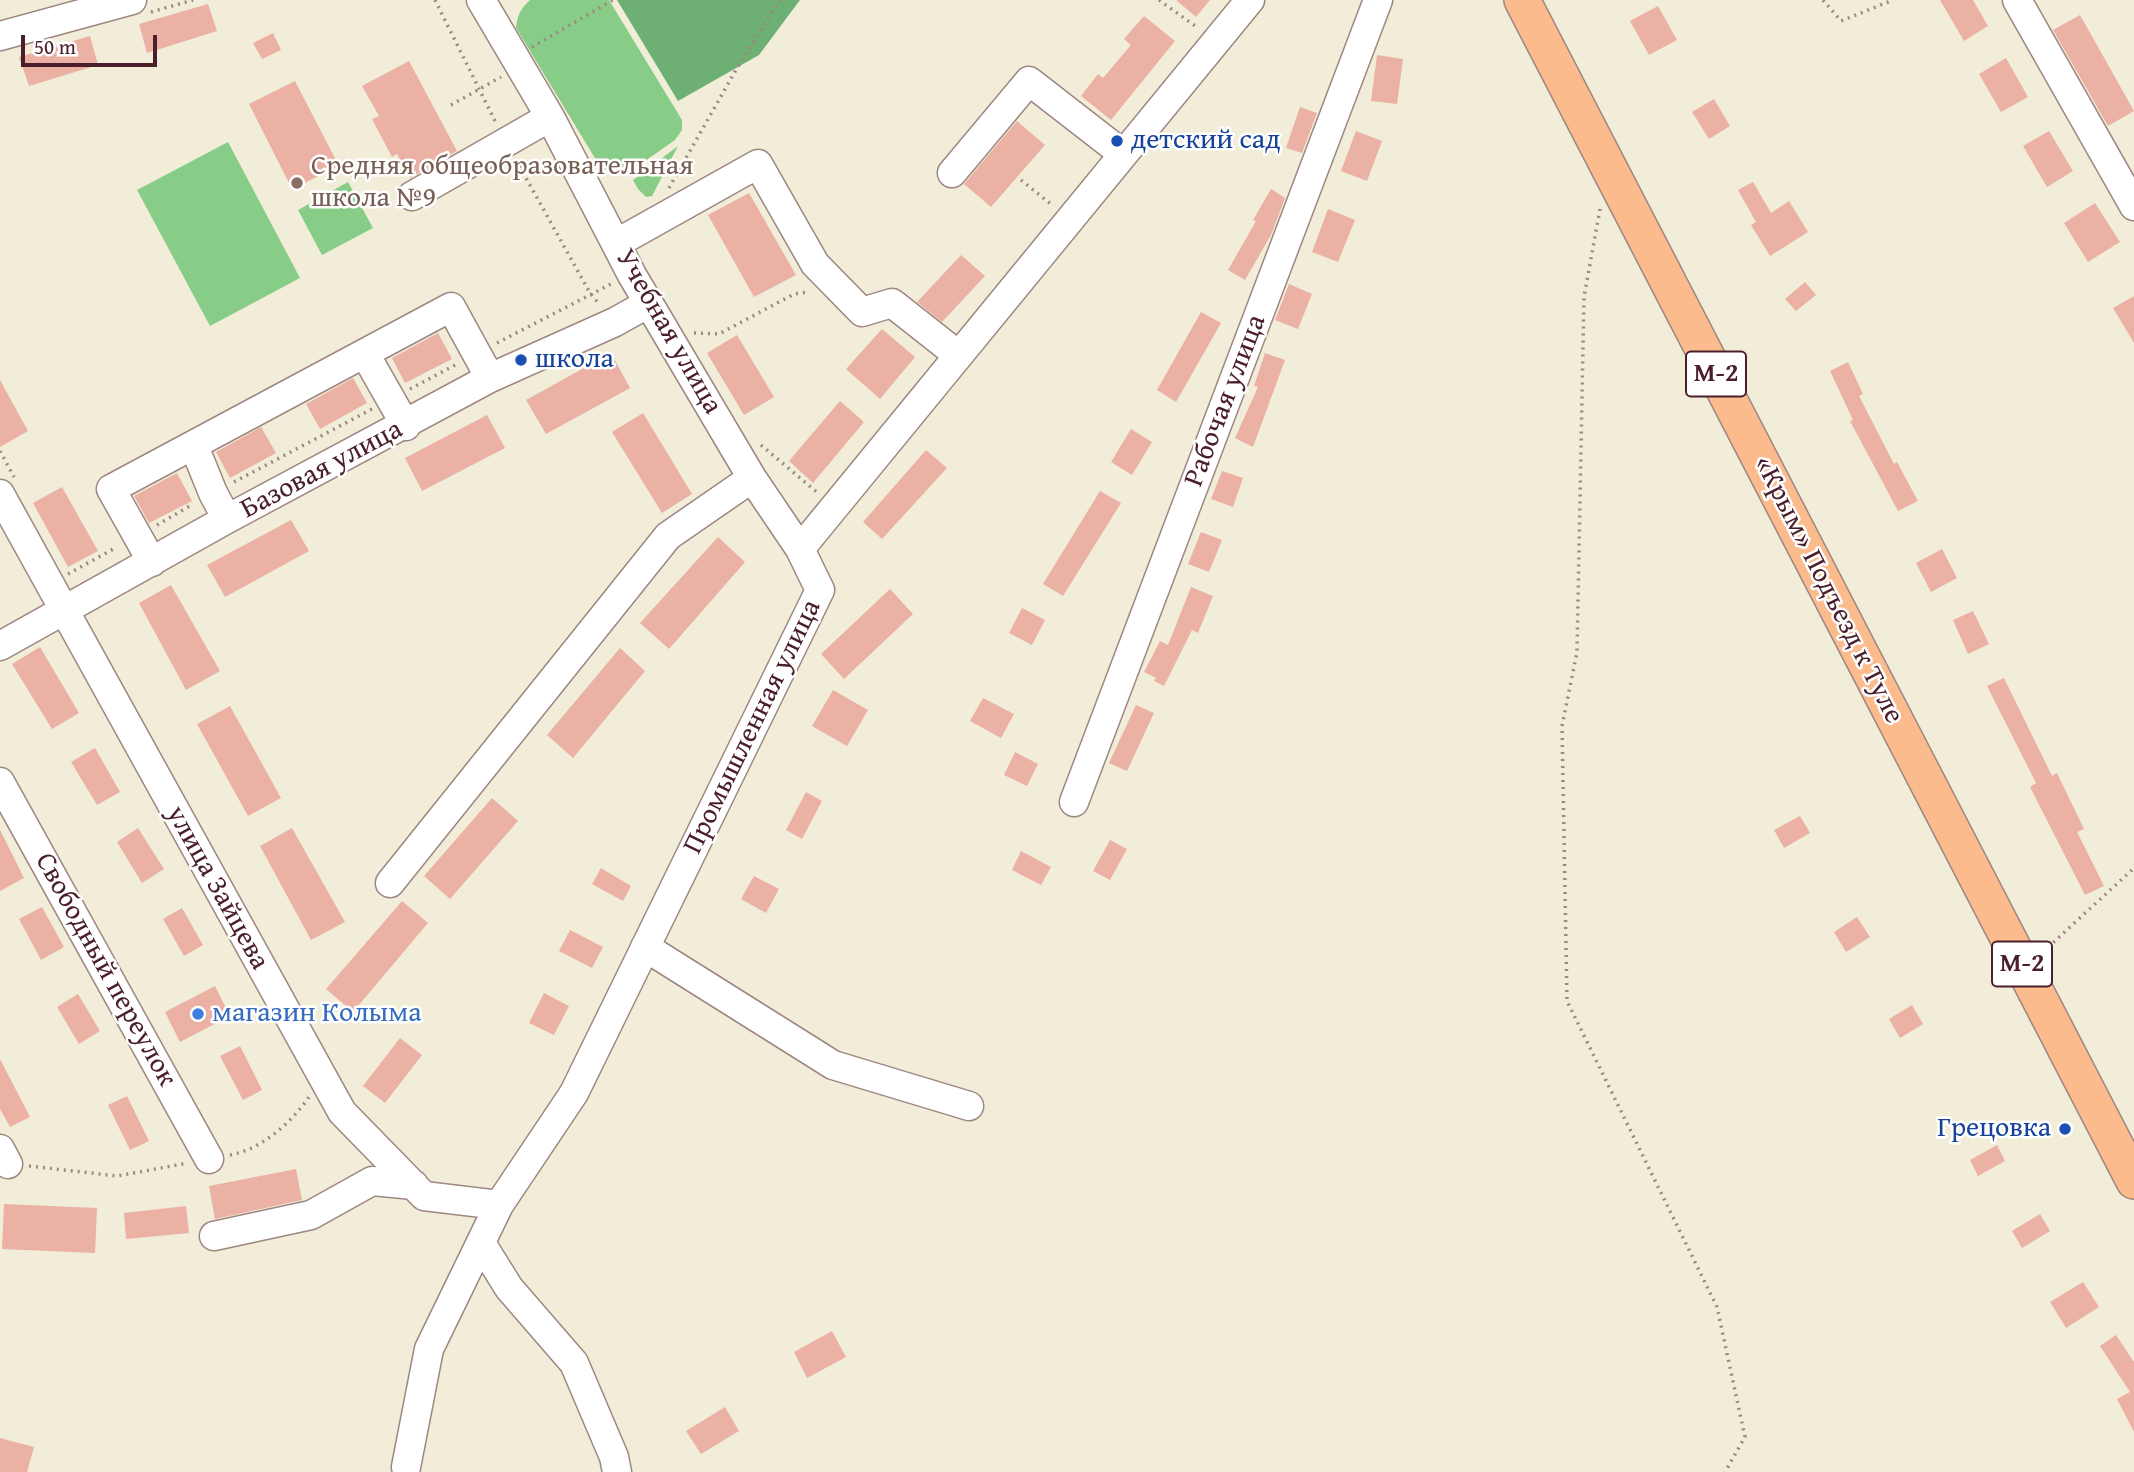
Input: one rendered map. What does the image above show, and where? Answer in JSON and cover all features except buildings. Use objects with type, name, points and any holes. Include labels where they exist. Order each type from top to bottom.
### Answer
[{"type":"main road","name":"«Крым» Подъезд к Туле","points":[[1522,0],[2134,1181]]},
{"type":"street","points":[[0,36],[132,0]]},
{"type":"street","name":"Учебная улица","points":[[481,0],[550,117],[632,275],[752,478],[800,549]]},
{"type":"street","points":[[800,549],[1250,0]]},
{"type":"street","name":"Рабочая улица","points":[[1074,802],[1378,0]]},
{"type":"street","points":[[2017,0],[2134,206]]},
{"type":"street","points":[[952,173],[1029,81],[1123,154]]},
{"type":"street","points":[[412,196],[550,117]]},
{"type":"street","points":[[617,243],[758,164],[815,264],[862,312],[892,303],[958,355]]},
{"type":"street","name":"Базовая улица","points":[[0,646],[227,519],[406,426],[491,378],[615,322],[649,303]]},
{"type":"street","points":[[152,562],[111,489],[451,307],[491,378]]},
{"type":"street","points":[[365,354],[406,426]]},
{"type":"street","points":[[194,446],[227,519]]},
{"type":"street","points":[[390,883],[668,536],[752,478]]},
{"type":"street","name":"улица Зайцева","points":[[9,489],[64,612],[342,1112],[424,1196],[499,1205]]},
{"type":"street","name":"Промышленная улица","points":[[406,1467],[429,1349],[499,1205],[574,1093],[820,590],[800,549]]},
{"type":"street","name":"Свободный переулок","points":[[0,782],[209,1159]]},
{"type":"street","points":[[645,947],[833,1065],[969,1106]]},
{"type":"street","points":[[214,1236],[311,1215],[372,1181],[414,1185]]},
{"type":"street","points":[[481,1243],[509,1288],[573,1363],[614,1457],[617,1472]]},
{"type":"path","points":[[435,0],[478,90],[590,293],[615,322]]},
{"type":"path","points":[[451,105],[613,0]]},
{"type":"path","points":[[653,221],[672,181],[780,0]]},
{"type":"path","points":[[1159,0],[1198,28]]},
{"type":"path","points":[[1823,0],[1841,21],[1893,0]]},
{"type":"path","points":[[1021,180],[1054,207]]},
{"type":"path","points":[[1601,205],[1584,298],[1577,652],[1562,726],[1567,1001],[1717,1307],[1745,1437],[1725,1472]]},
{"type":"path","points":[[67,575],[213,493],[390,399],[590,293],[632,275]]},
{"type":"path","points":[[698,344],[691,333],[719,334],[794,294],[839,289]]},
{"type":"path","points":[[759,443],[819,494]]},
{"type":"path","points":[[0,451],[9,489]]},
{"type":"path","points":[[2025,968],[2134,868]]},
{"type":"path","points":[[4,1156],[117,1176],[239,1153],[274,1134],[299,1111],[323,1078]]},
{"type":"green space","points":[[530,0],[609,0],[682,120],[682,130],[675,140],[635,168],[623,172],[601,168],[516,28],[520,12]]},
{"type":"green space","points":[[617,0],[800,0],[759,55],[678,101]]},
{"type":"green space","points":[[228,142],[300,278],[210,326],[137,190]]},
{"type":"green space","points":[[678,146],[652,196],[646,197],[633,180]]},
{"type":"green space","points":[[348,182],[373,228],[322,255],[298,210]]},
{"type":"place","name":"детский сад","points":[[1117,141]]},
{"type":"place","name":"Средняя общеобразовательная школа №9","points":[[297,183]]},
{"type":"place","name":"школа","points":[[521,360]]},
{"type":"place","name":"магазин Колыма","points":[[198,1014]]},
{"type":"place","name":"Грецовка","points":[[2065,1129]]}]
